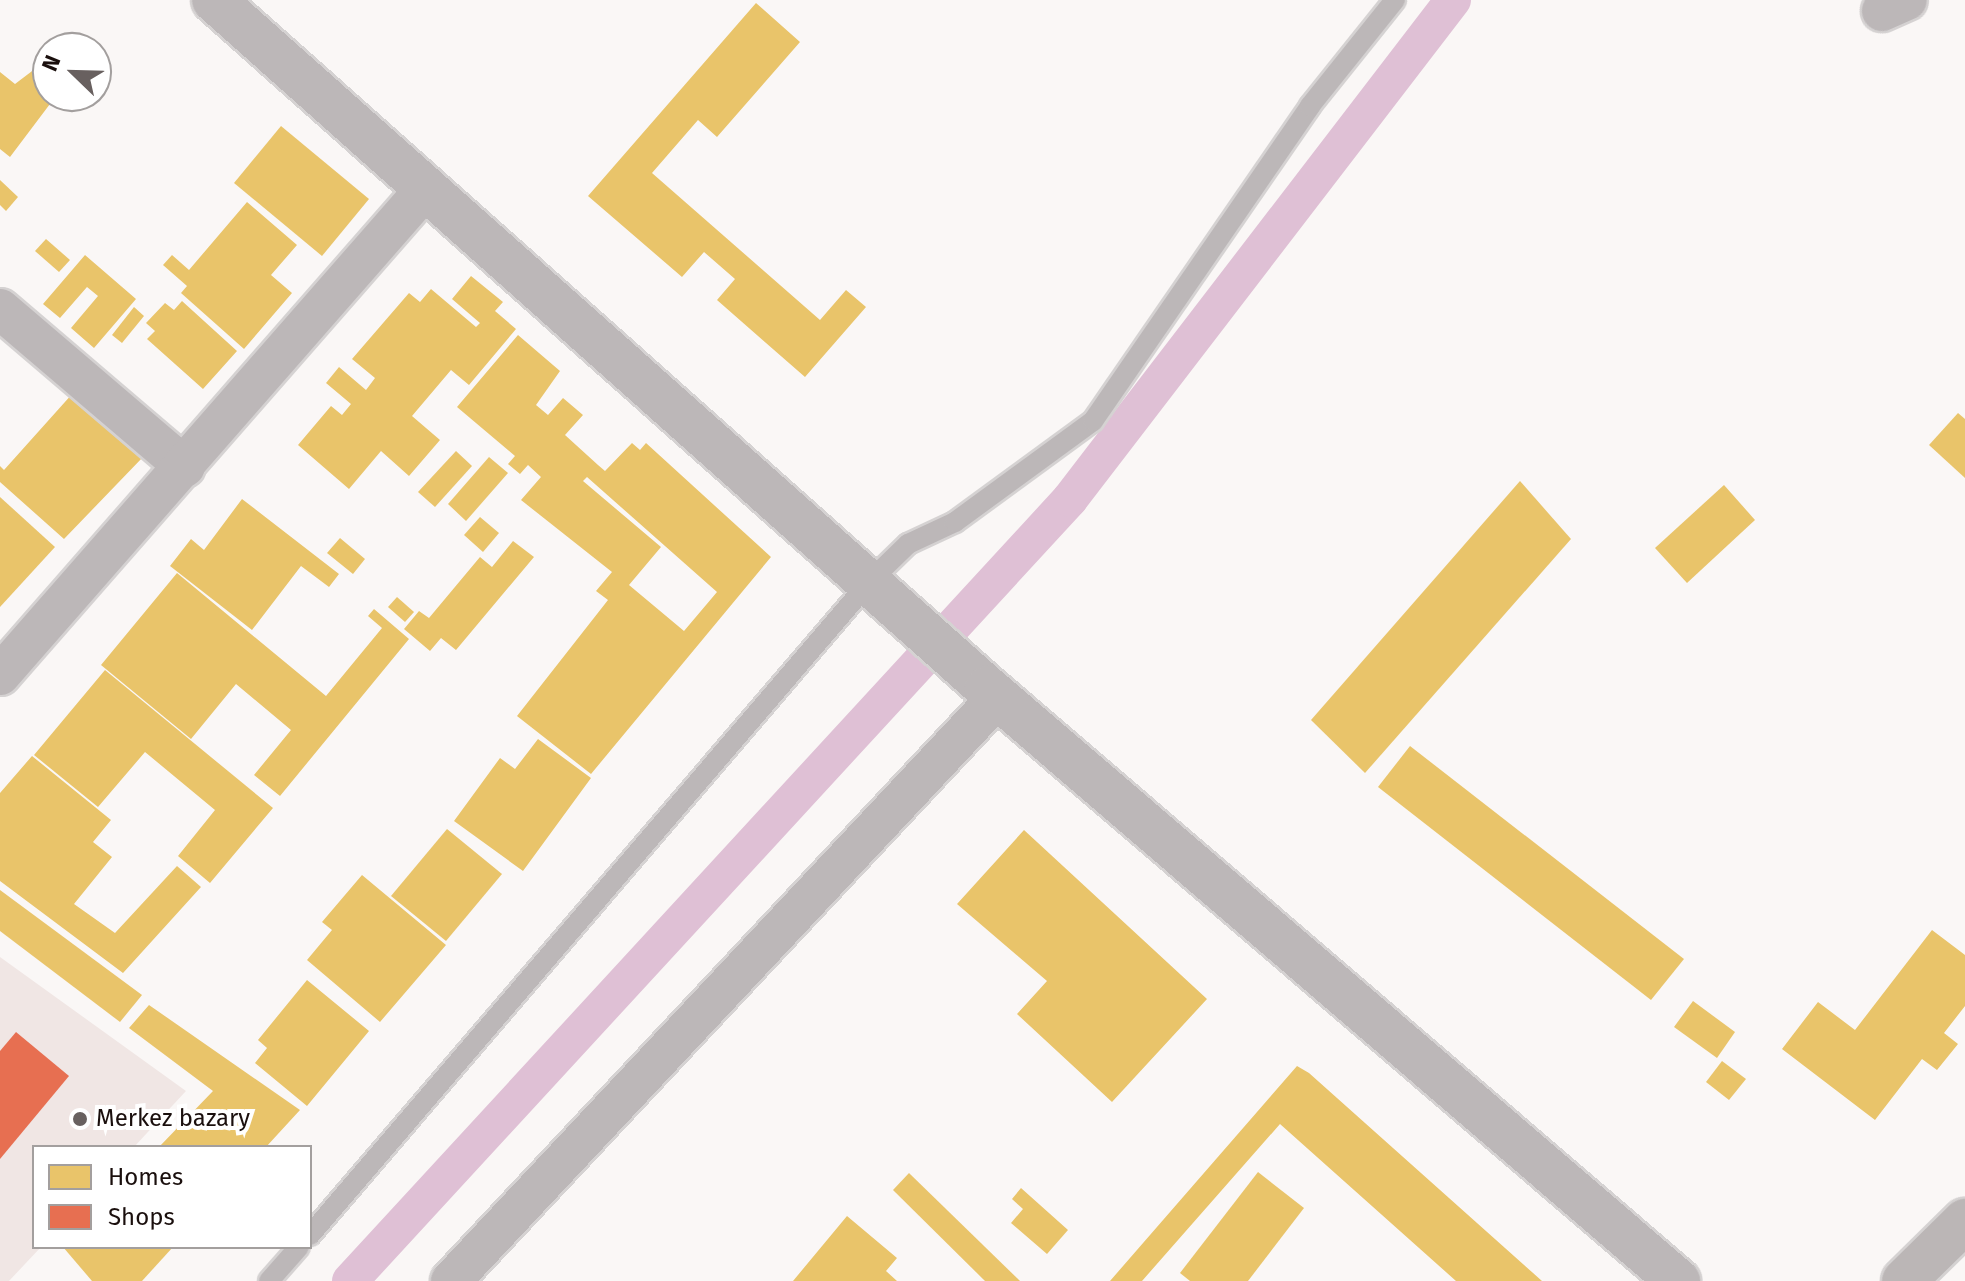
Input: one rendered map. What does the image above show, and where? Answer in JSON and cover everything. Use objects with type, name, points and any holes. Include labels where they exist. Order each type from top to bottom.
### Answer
[{"type":"main road","points":[[1904,1281],[1965,1221]]},
{"type":"street","points":[[214,0],[877,585],[992,692],[1678,1281]]},
{"type":"street","points":[[0,675],[427,187]]},
{"type":"street","points":[[0,309],[185,467]]},
{"type":"street","points":[[451,1281],[992,692]]},
{"type":"lane","points":[[312,1233],[877,585],[908,544],[955,522],[1093,421],[1310,106],[1395,0]]},
{"type":"lane","points":[[269,1281],[297,1249]]},
{"type":"shaded area","name":"Merkez bazary","points":[[0,957],[186,1091],[136,1145],[32,1145],[32,1249],[39,1249],[9,1281],[0,1281]]},
{"type":"building: Homes","points":[[756,3],[800,42],[717,137],[698,120],[652,173],[820,320],[846,290],[866,307],[805,377],[717,300],[735,279],[704,252],[682,277],[588,196]]},
{"type":"building: Homes","points":[[32,71],[32,112],[44,112],[10,157],[0,149],[0,72],[15,84]]},
{"type":"building: Homes","points":[[281,126],[369,199],[322,256],[234,183]]},
{"type":"building: Homes","points":[[0,180],[18,197],[6,211],[0,205]]},
{"type":"building: Homes","points":[[247,202],[297,245],[271,275],[292,293],[244,349],[181,293],[187,286],[163,265],[172,255],[189,270]]},
{"type":"building: Homes","points":[[46,239],[70,260],[59,272],[35,251]]},
{"type":"building: Homes","points":[[85,255],[136,299],[94,348],[71,328],[98,296],[87,287],[60,318],[43,304]]},
{"type":"building: Homes","points":[[471,276],[503,302],[495,311],[516,329],[469,385],[451,370],[412,416],[440,440],[409,476],[381,451],[349,489],[298,445],[331,406],[342,415],[351,404],[326,383],[339,367],[366,390],[375,378],[352,359],[409,293],[420,302],[431,289],[476,327],[480,323],[452,299]]},
{"type":"building: Homes","points":[[182,301],[237,351],[203,389],[147,339],[155,331],[146,323],[165,303],[174,310]]},
{"type":"building: Homes","points":[[134,307],[144,316],[122,343],[112,335]]},
{"type":"building: Homes","points":[[518,335],[560,371],[536,405],[548,415],[563,398],[583,415],[565,435],[598,465],[605,471],[632,443],[640,450],[646,443],[771,557],[591,774],[517,716],[608,600],[596,591],[612,572],[521,500],[541,477],[528,465],[520,474],[508,464],[515,456],[457,407]],"holes":[[[587,477],[717,592],[684,631],[629,585],[661,547],[583,481]]]},
{"type":"building: Homes","points":[[73,393],[143,457],[64,539],[0,482],[0,466],[4,470]]},
{"type":"building: Homes","points":[[1958,413],[1965,419],[1965,478],[1929,445]]},
{"type":"building: Homes","points":[[456,451],[472,466],[435,507],[418,492]]},
{"type":"building: Homes","points":[[489,457],[508,473],[466,521],[448,504]]},
{"type":"building: Homes","points":[[1520,481],[1571,539],[1365,773],[1311,720]]},
{"type":"building: Homes","points":[[1724,485],[1755,520],[1687,583],[1655,548]]},
{"type":"building: Homes","points":[[0,497],[55,547],[0,607]]},
{"type":"building: Homes","points":[[242,499],[339,574],[329,587],[301,566],[252,630],[170,566],[191,539],[204,550]]},
{"type":"building: Homes","points":[[480,517],[499,533],[483,552],[464,535]]},
{"type":"building: Homes","points":[[340,538],[365,559],[353,574],[327,553]]},
{"type":"building: Homes","points":[[513,541],[534,557],[456,650],[441,638],[430,651],[404,629],[419,611],[429,618],[480,557],[492,567]]},
{"type":"building: Homes","points":[[177,573],[326,696],[382,628],[368,616],[374,609],[409,639],[280,796],[254,775],[291,730],[236,684],[191,739],[101,665]]},
{"type":"building: Homes","points":[[397,597],[414,612],[405,622],[388,607]]},
{"type":"building: Homes","points":[[105,670],[273,808],[210,883],[178,856],[215,810],[145,752],[98,807],[34,755]]},
{"type":"building: Homes","points":[[538,739],[591,778],[523,871],[454,821],[500,758],[515,769]]},
{"type":"building: Homes","points":[[1410,746],[1684,959],[1651,1000],[1378,787]]},
{"type":"building: Homes","points":[[32,756],[111,820],[93,842],[112,857],[74,904],[115,933],[177,866],[201,887],[123,973],[0,881],[0,793]]},
{"type":"building: Homes","points":[[447,829],[502,874],[446,941],[391,896]]},
{"type":"building: Homes","points":[[1024,830],[1207,999],[1112,1102],[1017,1014],[1047,981],[957,904]]},
{"type":"building: Homes","points":[[362,875],[446,945],[380,1022],[307,960],[332,930],[322,922]]},
{"type":"building: Homes","points":[[0,890],[142,995],[120,1022],[0,931]]},
{"type":"building: Homes","points":[[1932,930],[1965,955],[1965,1006],[1944,1033],[1958,1044],[1937,1070],[1922,1059],[1875,1120],[1782,1049],[1818,1002],[1855,1030]]},
{"type":"building: Homes","points":[[307,980],[369,1031],[307,1106],[255,1063],[267,1048],[258,1040]]},
{"type":"building: Homes","points":[[1693,1001],[1735,1032],[1717,1058],[1674,1027]]},
{"type":"building: Homes","points":[[149,1005],[300,1110],[268,1145],[161,1145],[213,1091],[129,1028]]},
{"type":"building: Homes","points":[[1722,1061],[1746,1079],[1729,1100],[1706,1082]]},
{"type":"building: Homes","points":[[1297,1066],[1309,1073],[1542,1281],[1456,1281],[1280,1124],[1142,1281],[1110,1281]]},
{"type":"building: Homes","points":[[1258,1172],[1304,1208],[1248,1281],[1190,1281],[1180,1273]]},
{"type":"building: Homes","points":[[909,1173],[1020,1281],[985,1281],[893,1190]]},
{"type":"building: Homes","points":[[1021,1188],[1068,1230],[1047,1254],[1011,1223],[1023,1209],[1012,1199]]},
{"type":"building: Homes","points":[[847,1216],[897,1258],[886,1271],[897,1281],[793,1281]]},
{"type":"building: Homes","points":[[65,1249],[171,1249],[142,1281],[92,1281]]},
{"type":"building: Shops","points":[[16,1032],[69,1076],[0,1159],[0,1051]]},
{"type":"waterway","points":[[350,1281],[1070,499],[1453,0]]},
{"type":"place","name":"Merkez bazary","points":[[80,1119]]}]
